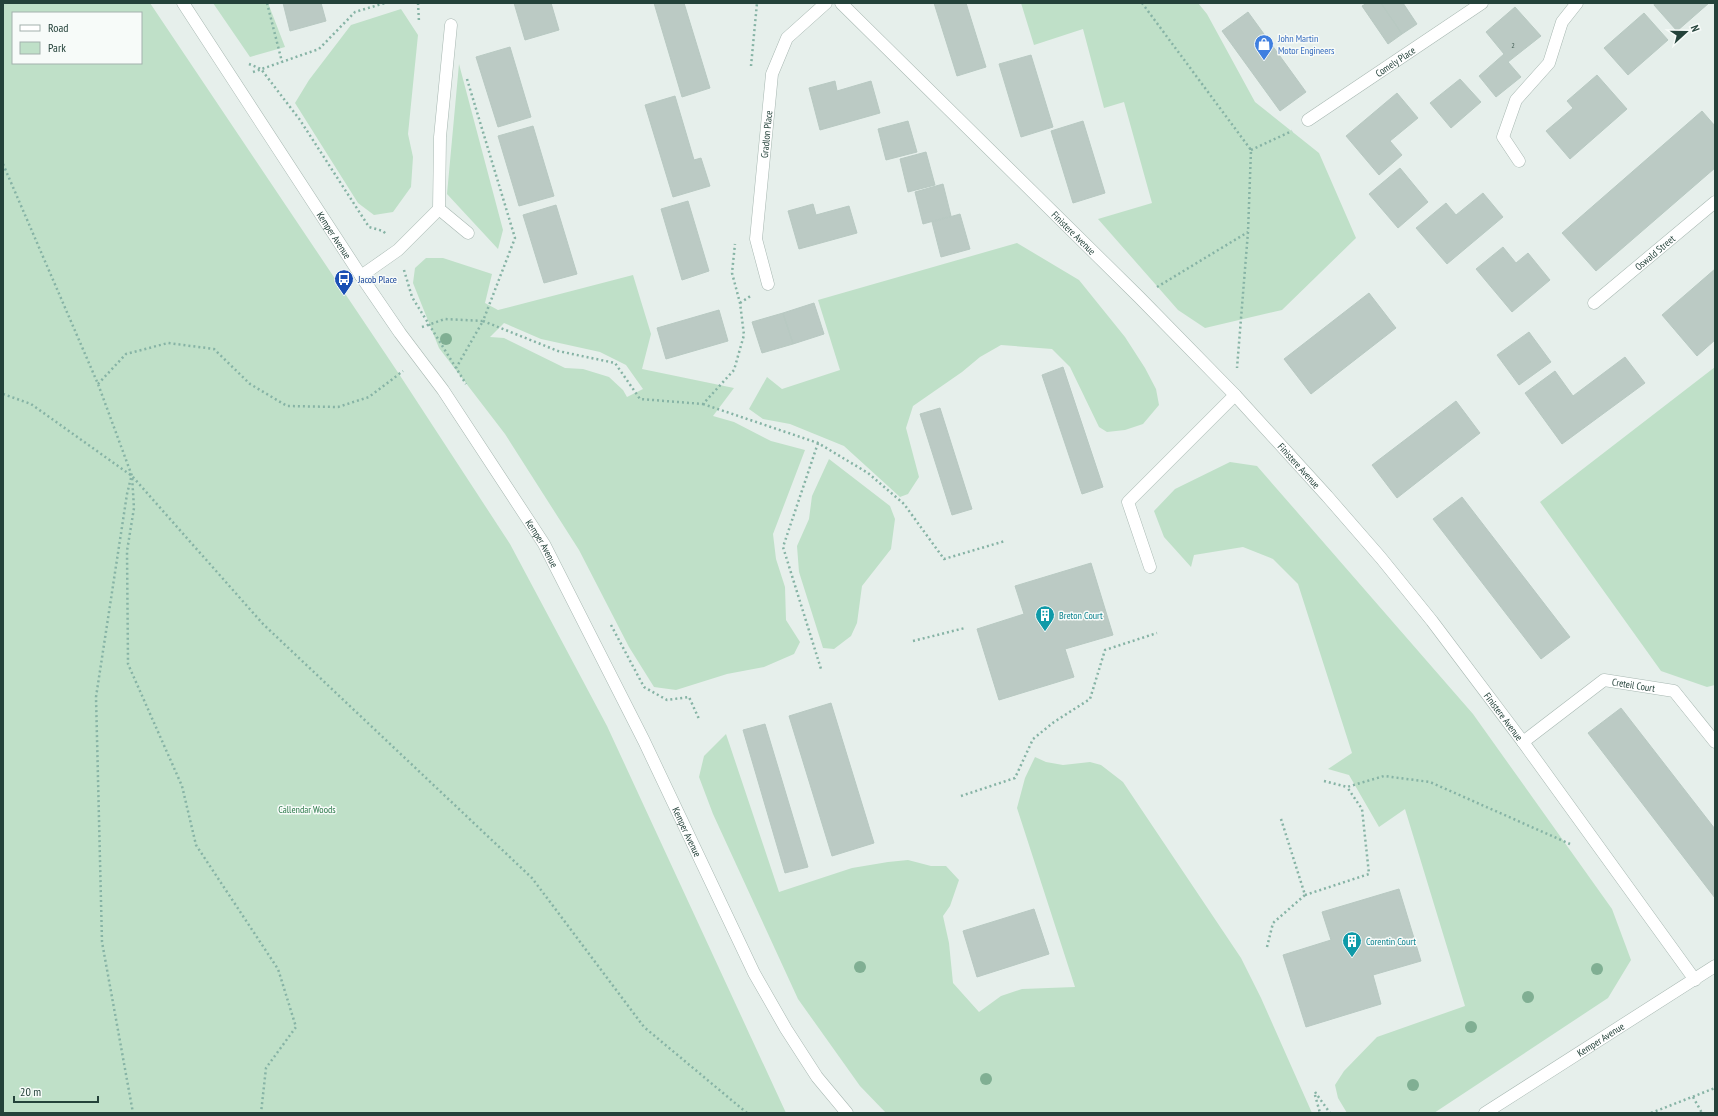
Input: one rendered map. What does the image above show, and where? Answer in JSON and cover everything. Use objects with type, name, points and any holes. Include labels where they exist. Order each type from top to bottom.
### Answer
[{"type":"street","name":"Kemper Avenue","points":[[184,3],[361,276],[400,333],[443,390],[544,544],[644,741],[754,974],[817,1077],[847,1113]]},
{"type":"street","name":"Gradlon Place","points":[[768,284],[756,239],[772,74],[787,38],[826,3]]},
{"type":"street","name":"Finistere Avenue","points":[[842,3],[1236,395],[1381,558],[1432,621],[1523,742],[1696,980]]},
{"type":"street","name":"Comely Place","points":[[1308,120],[1482,3]]},
{"type":"street","points":[[1519,161],[1503,137],[1516,100],[1549,63],[1562,22],[1577,3]]},
{"type":"street","points":[[361,276],[398,250],[439,209],[440,138],[451,26]]},
{"type":"street","name":"Oswald Street","points":[[1594,303],[1715,202]]},
{"type":"street","points":[[439,209],[468,233]]},
{"type":"street","points":[[1150,566],[1128,502],[1236,395]]},
{"type":"street","name":"Creteil Court","points":[[1523,742],[1604,680],[1674,691],[1715,742]]},
{"type":"street","name":"Kemper Avenue","points":[[1485,1113],[1696,980],[1715,966]]},
{"type":"path","points":[[267,3],[282,62]]},
{"type":"path","points":[[233,80],[319,49],[355,12],[385,3]]},
{"type":"path","points":[[418,3],[419,22]]},
{"type":"path","points":[[751,73],[757,3]]},
{"type":"path","points":[[1142,3],[1251,150],[1248,232],[1236,395]]},
{"type":"path","points":[[443,390],[483,321],[515,238],[467,79]]},
{"type":"path","points":[[1251,150],[1294,130],[1308,120]]},
{"type":"path","points":[[3,164],[98,384],[132,476],[134,508],[127,551],[128,664],[182,786],[196,845],[278,969],[296,1027],[266,1068],[261,1113]]},
{"type":"path","points":[[1139,297],[1248,232]]},
{"type":"path","points":[[703,404],[734,370],[744,335],[740,303],[732,273],[735,242]]},
{"type":"path","points":[[400,333],[445,319],[483,321],[558,351],[615,363],[640,399],[703,404],[818,443],[868,473],[904,504],[944,559],[1005,542]]},
{"type":"path","points":[[98,384],[126,354],[168,343],[214,349],[250,384],[288,406],[338,407],[369,397],[420,360]]},
{"type":"path","points":[[3,394],[31,404],[132,476],[263,624],[532,878],[644,1027],[747,1113]]},
{"type":"path","points":[[818,443],[783,547],[821,669]]},
{"type":"path","points":[[132,476],[127,494],[96,697],[102,942],[133,1113]]},
{"type":"path","points":[[913,641],[965,628]]},
{"type":"path","points":[[961,796],[1015,778],[1033,739],[1054,722],[1090,699],[1105,650],[1158,633]]},
{"type":"path","points":[[1324,781],[1347,787],[1384,776],[1430,782],[1575,846]]},
{"type":"path","points":[[1267,947],[1273,923],[1305,895],[1369,874],[1362,809],[1347,787]]},
{"type":"path","points":[[1281,818],[1305,895]]},
{"type":"path","points":[[1652,1113],[1715,1088]]},
{"type":"path","points":[[1320,1113],[1315,1092],[1330,1113]]},
{"type":"path","points":[[1693,1097],[1702,1113]]},
{"type":"green space","name":"Callendar Woods","points":[[3,3],[150,3],[399,374],[510,544],[607,726],[786,1113],[3,1113]]},
{"type":"green space","points":[[213,3],[268,3],[285,47],[250,57]]},
{"type":"green space","points":[[1021,3],[1198,3],[1207,14],[1255,102],[1319,153],[1356,238],[1282,310],[1205,328],[1178,310],[1098,219],[1152,203],[1124,102],[1104,108],[1083,29],[1034,45]]},
{"type":"green space","points":[[401,9],[418,35],[408,134],[413,157],[411,187],[393,212],[374,215],[358,203],[295,103],[309,80],[351,25]]},
{"type":"green space","points":[[459,64],[503,230],[498,249],[447,194]]},
{"type":"green space","points":[[1017,243],[1079,280],[1125,337],[1145,368],[1156,389],[1159,405],[1143,424],[1125,430],[1107,432],[1099,427],[1070,367],[1052,349],[1001,345],[980,357],[962,372],[913,406],[906,428],[919,477],[908,494],[900,497],[844,446],[790,424],[763,419],[749,409],[767,377],[782,389],[840,370],[818,300]]},
{"type":"green space","points":[[426,258],[443,258],[492,274],[485,303],[498,310],[633,275],[651,334],[642,369],[734,388],[713,416],[734,422],[771,441],[805,450],[773,534],[776,559],[785,587],[786,620],[800,642],[794,654],[764,667],[727,674],[676,690],[654,687],[629,647],[579,550],[505,434],[439,348],[413,283],[415,268]],"holes":[[[504,323],[541,339],[600,352],[626,365],[643,389],[627,397],[623,390],[609,377],[583,369],[565,368],[504,338],[490,337]]]},
{"type":"green space","points":[[1715,367],[1715,685],[1707,687],[1661,671],[1540,502]]},
{"type":"green space","points":[[829,459],[890,506],[895,519],[891,549],[862,586],[857,623],[851,636],[834,649],[823,648],[799,572],[797,546],[809,519],[812,496]]},
{"type":"green space","points":[[1230,462],[1257,466],[1473,714],[1612,909],[1631,960],[1608,998],[1434,1113],[1347,1113],[1338,1098],[1335,1085],[1344,1071],[1377,1037],[1465,1006],[1405,809],[1379,827],[1349,775],[1328,769],[1352,753],[1298,584],[1273,559],[1243,547],[1194,555],[1191,567],[1164,537],[1154,511],[1175,489]]},
{"type":"green space","points":[[726,734],[779,892],[852,868],[908,860],[931,866],[946,866],[959,880],[950,906],[943,916],[949,943],[953,983],[979,1012],[1001,996],[1022,989],[1075,987],[1017,808],[1025,778],[1035,757],[1046,762],[1063,765],[1090,762],[1101,765],[1123,782],[1241,958],[1261,998],[1312,1113],[886,1113],[860,1086],[798,999],[713,814],[699,777],[704,756]]},
{"type":"building","points":[[283,3],[321,3],[326,21],[290,31]]},
{"type":"building","points":[[514,3],[551,3],[559,30],[525,40]]},
{"type":"building","points":[[654,3],[684,3],[710,88],[682,97]]},
{"type":"building","points":[[934,3],[966,3],[986,67],[957,76]]},
{"type":"building","points":[[1367,3],[1381,3],[1402,34],[1388,44],[1362,6]]},
{"type":"building","points":[[1381,3],[1403,3],[1417,24],[1402,34]]},
{"type":"building","points":[[1655,3],[1709,3],[1677,31],[1654,5]]},
{"type":"building","points":[[1515,7],[1541,36],[1508,62],[1521,77],[1496,97],[1479,76],[1504,54],[1486,32]]},
{"type":"building","name":"John Martin Motor Engineers","points":[[1248,12],[1306,92],[1280,111],[1222,31]]},
{"type":"building","points":[[1644,13],[1668,40],[1628,75],[1604,48]]},
{"type":"building","points":[[510,47],[531,117],[498,127],[476,57]]},
{"type":"building","points":[[1031,55],[1053,127],[1021,137],[999,64]]},
{"type":"building","points":[[1597,75],[1627,109],[1570,159],[1546,131],[1573,108],[1567,101]]},
{"type":"building","points":[[1460,79],[1481,102],[1451,128],[1430,103]]},
{"type":"building","points":[[835,81],[837,91],[871,81],[880,113],[820,130],[809,88]]},
{"type":"building","points":[[1397,93],[1418,118],[1390,141],[1402,155],[1379,175],[1346,136]]},
{"type":"building","points":[[675,96],[694,160],[701,158],[710,186],[673,197],[645,105]]},
{"type":"building","points":[[1702,111],[1715,126],[1715,168],[1596,271],[1562,233]]},
{"type":"building","points":[[908,121],[917,152],[886,160],[878,129]]},
{"type":"building","points":[[1083,121],[1105,193],[1073,203],[1051,131]]},
{"type":"building","points":[[533,126],[554,196],[519,206],[498,136]]},
{"type":"building","points":[[926,152],[935,185],[908,192],[900,159]]},
{"type":"building","points":[[1400,168],[1428,202],[1398,228],[1369,194]]},
{"type":"building","points":[[943,184],[951,216],[923,224],[915,192]]},
{"type":"building","points":[[1483,193],[1503,217],[1447,264],[1416,228],[1446,203],[1456,215]]},
{"type":"building","points":[[688,201],[709,271],[682,280],[661,209]]},
{"type":"building","points":[[813,204],[816,215],[849,206],[857,233],[799,249],[788,211]]},
{"type":"building","points":[[556,205],[577,274],[544,283],[523,215]]},
{"type":"building","points":[[960,214],[970,249],[941,257],[932,222]]},
{"type":"building","points":[[1503,247],[1516,263],[1528,253],[1550,280],[1512,312],[1476,269]]},
{"type":"building","points":[[1715,269],[1715,340],[1697,356],[1662,315]]},
{"type":"building","points":[[1369,293],[1396,328],[1311,394],[1284,359]]},
{"type":"building","points":[[814,303],[824,334],[793,344],[783,313]]},
{"type":"building","points":[[719,310],[728,341],[666,359],[657,328]]},
{"type":"building","points":[[783,313],[793,344],[762,353],[752,322]]},
{"type":"building","points":[[1529,332],[1551,362],[1519,385],[1497,355]]},
{"type":"building","points":[[1625,357],[1645,383],[1562,444],[1525,393],[1555,371],[1573,396]]},
{"type":"building","points":[[1063,367],[1103,487],[1082,494],[1042,375]]},
{"type":"building","points":[[1456,401],[1480,433],[1397,498],[1372,465]]},
{"type":"building","points":[[940,408],[972,509],[952,515],[920,414]]},
{"type":"building","points":[[1462,497],[1570,637],[1541,659],[1433,519]]},
{"type":"building","name":"Breton Court","points":[[1091,563],[1113,635],[1065,649],[1074,677],[999,700],[977,629],[1024,614],[1015,586]]},
{"type":"building","points":[[831,703],[874,843],[832,856],[789,716]]},
{"type":"building","points":[[1621,708],[1715,829],[1715,898],[1588,733]]},
{"type":"building","points":[[765,724],[808,867],[785,873],[743,730]]},
{"type":"building","name":"Corentin Court","points":[[1399,889],[1421,961],[1373,975],[1381,1004],[1306,1027],[1283,955],[1331,940],[1322,912]]},
{"type":"building","points":[[1034,909],[1049,954],[977,977],[963,931]]},
{"type":"place","name":"John Martin Motor Engineers","points":[[1264,61]]},
{"type":"place","name":"Jacob Place","points":[[344,296]]},
{"type":"place","name":"Breton Court","points":[[1045,632]]},
{"type":"place","name":"Corentin Court","points":[[1352,958]]}]
